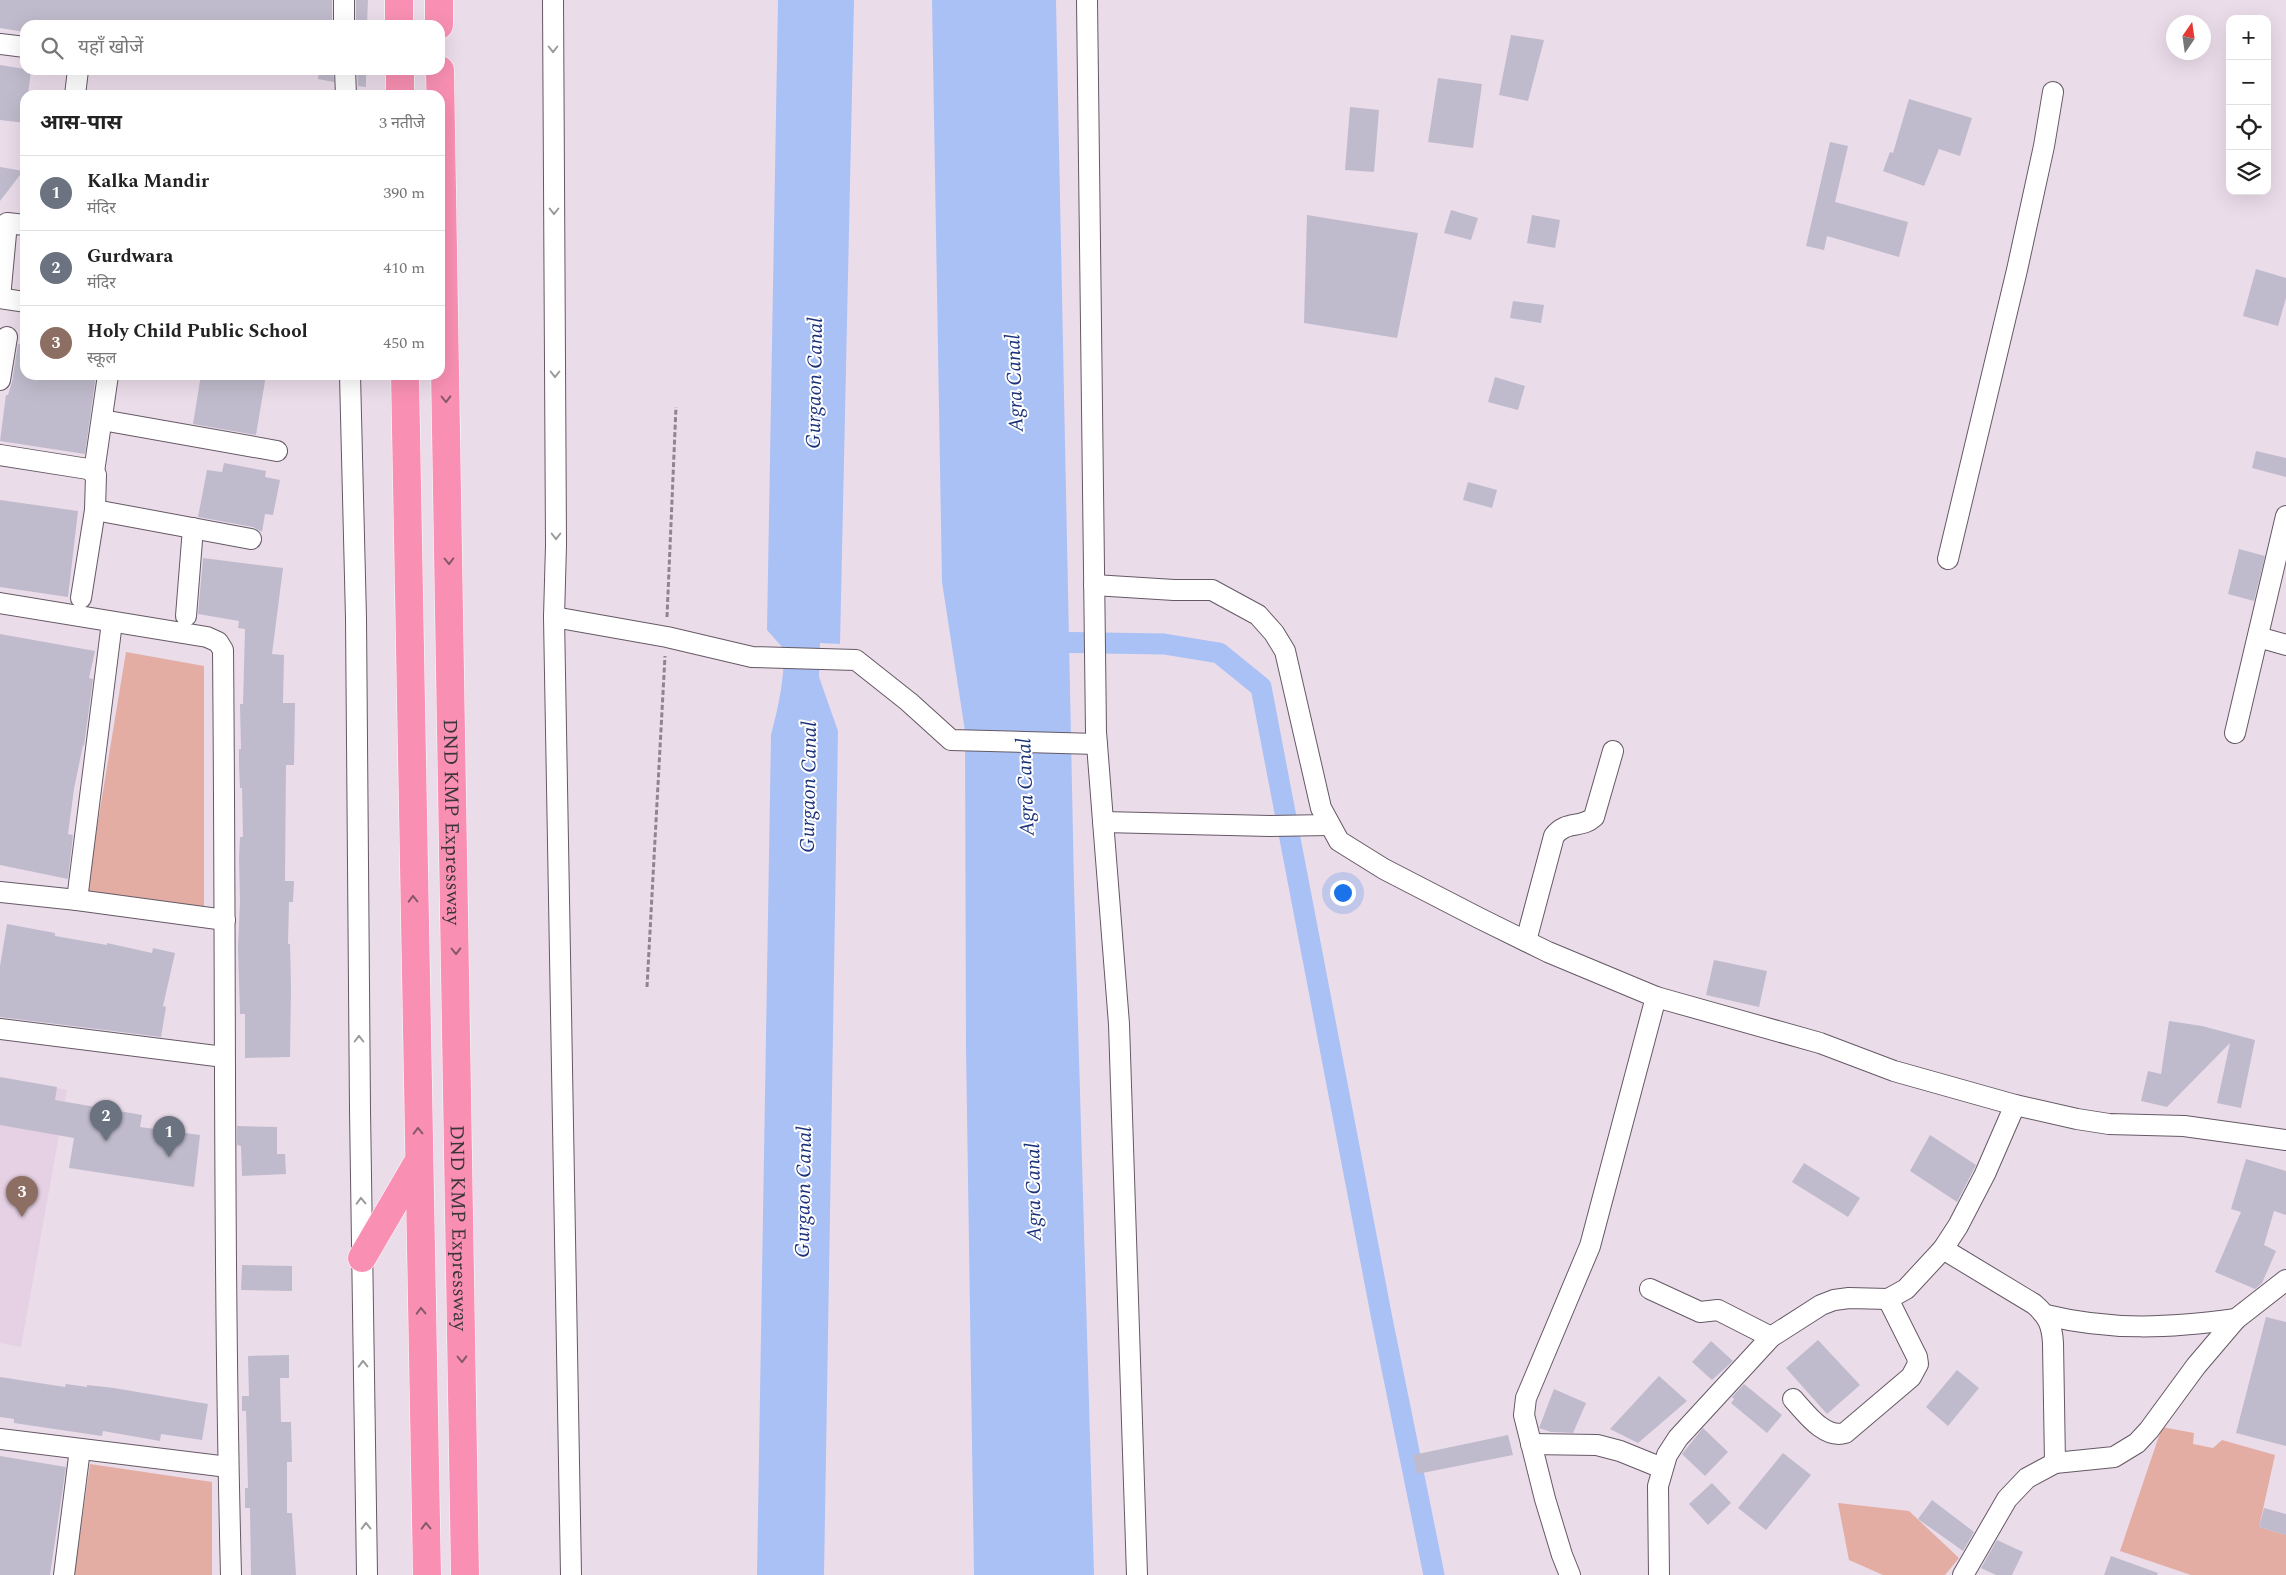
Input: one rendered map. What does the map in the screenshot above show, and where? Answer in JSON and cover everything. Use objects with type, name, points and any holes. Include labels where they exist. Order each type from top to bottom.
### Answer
[{"type":"highway","points":[[399,0],[400,20]]},
{"type":"highway","points":[[438,0],[439,20]]},
{"type":"highway","points":[[400,75],[400,90]]},
{"type":"highway","name":"DND KMP Expressway","points":[[440,75],[440,90]]},
{"type":"highway","name":"DND KMP Expressway","points":[[445,371],[465,1575]]},
{"type":"highway","name":"DND KMP Expressway","points":[[405,380],[427,1575]]},
{"type":"highway","points":[[362,1258],[418,1162]]},
{"type":"street","points":[[344,0],[344,20]]},
{"type":"street","points":[[552,0],[556,536],[554,617],[571,1575]]},
{"type":"street","points":[[1087,0],[1094,651],[1097,744],[1120,1042],[1137,1575]]},
{"type":"street","points":[[0,44],[20,46]]},
{"type":"street","points":[[76,90],[77,75]]},
{"type":"street","points":[[345,75],[346,90]]},
{"type":"street","points":[[1948,559],[2017,270],[2044,146],[2053,92]]},
{"type":"street","points":[[11,223],[0,298],[20,301]]},
{"type":"street","points":[[0,380],[6,337]]},
{"type":"street","points":[[81,598],[96,510],[97,478],[94,472],[107,380]]},
{"type":"street","points":[[350,380],[356,618],[367,1575]]},
{"type":"street","points":[[102,420],[277,451]]},
{"type":"street","points":[[0,455],[88,469],[94,472]]},
{"type":"street","points":[[96,510],[251,539]]},
{"type":"street","points":[[2235,733],[2286,516]]},
{"type":"street","points":[[186,616],[193,528]]},
{"type":"street","points":[[1094,585],[1174,590],[1212,590],[1258,615],[1274,633],[1285,651],[1321,808],[1339,841],[1349,849],[1384,869],[1526,941],[1656,996],[1820,1043],[1894,1071],[2015,1105],[2076,1119],[2109,1124],[2184,1126],[2286,1140]]},
{"type":"street","points":[[0,603],[206,637],[218,642],[222,650],[225,920],[224,1057],[228,1467],[231,1575]]},
{"type":"street","points":[[554,617],[666,637],[752,657],[856,660],[910,702],[951,740],[1097,744]]},
{"type":"street","points":[[77,900],[112,622]]},
{"type":"street","points":[[2258,637],[2286,645]]},
{"type":"street","points":[[1526,941],[1554,836],[1564,826],[1590,821],[1594,817],[1613,751]]},
{"type":"street","points":[[1103,822],[1270,826],[1329,825]]},
{"type":"street","points":[[0,892],[77,900],[225,920]]},
{"type":"street","points":[[1570,1575],[1544,1499],[1524,1415],[1526,1398],[1590,1246],[1656,996]]},
{"type":"street","points":[[0,1030],[224,1057]]},
{"type":"street","points":[[1659,1575],[1658,1486],[1667,1455],[1678,1438],[1771,1337],[1821,1305],[1834,1300],[1849,1298],[1888,1299],[1906,1289],[1943,1249],[1971,1204],[2015,1105]]},
{"type":"street","points":[[1943,1249],[2034,1304],[2046,1315],[2052,1328],[2053,1343],[2055,1464]]},
{"type":"street","points":[[1963,1575],[2007,1499],[2027,1478],[2055,1464],[2114,1457],[2137,1442],[2149,1430],[2196,1366],[2236,1319],[2286,1280]]},
{"type":"street","points":[[1650,1289],[1700,1312],[1718,1310],[1771,1337]]},
{"type":"street","points":[[1793,1399],[1822,1428],[1830,1434],[1838,1435],[1844,1433],[1911,1378],[1918,1364],[1917,1357],[1888,1299]]},
{"type":"street","points":[[2046,1315],[2074,1322],[2158,1327],[2236,1319]]},
{"type":"street","points":[[0,1439],[228,1467]]},
{"type":"street","points":[[1531,1444],[1597,1446],[1620,1451],[1662,1468]]},
{"type":"street","points":[[64,1575],[80,1449]]},
{"type":"path","points":[[647,987],[676,408]]},
{"type":"shaded area","points":[[126,652],[204,666],[204,910],[86,894]]},
{"type":"shaded area","points":[[0,1078],[67,1090],[21,1347],[0,1343]]},
{"type":"shaded area","points":[[2162,1427],[2194,1433],[2193,1444],[2213,1448],[2222,1440],[2275,1455],[2259,1527],[2286,1535],[2286,1575],[2191,1575],[2120,1551]]},
{"type":"shaded area","points":[[90,1464],[212,1482],[212,1575],[74,1575]]},
{"type":"shaded area","points":[[1838,1503],[1909,1511],[1959,1558],[1945,1575],[1883,1575],[1849,1560]]},
{"type":"water","name":"Gurgaon Canal","points":[[778,0],[854,0],[840,644],[820,643],[819,677],[838,731],[824,1575],[757,1575],[771,735],[780,693],[784,649],[767,630]]},
{"type":"water","name":"Agra Canal","points":[[932,0],[1056,0],[1074,886],[1094,1575],[974,1575],[966,1047],[965,731],[942,582]]},
{"type":"building","points":[[0,0],[332,0],[332,20],[20,20],[20,31],[0,28]]},
{"type":"building","points":[[356,0],[368,0],[367,20],[356,20]]},
{"type":"building","points":[[1511,35],[1544,40],[1528,101],[1499,95]]},
{"type":"building","points":[[0,65],[20,68],[20,75],[30,75],[29,90],[20,90],[20,122],[0,120]]},
{"type":"building","points":[[318,75],[333,75],[334,82],[318,79]]},
{"type":"building","points":[[357,75],[366,75],[366,87],[358,86]]},
{"type":"building","points":[[1438,78],[1482,84],[1473,148],[1428,142]]},
{"type":"building","points":[[1909,99],[1972,118],[1960,156],[1939,149],[1924,186],[1883,171],[1890,152],[1893,153]]},
{"type":"building","points":[[1350,107],[1379,110],[1374,172],[1345,170]]},
{"type":"building","points":[[1830,142],[1848,146],[1835,202],[1908,222],[1899,257],[1827,236],[1824,250],[1806,246]]},
{"type":"building","points":[[0,167],[20,170],[20,175],[0,201]]},
{"type":"building","points":[[1451,210],[1478,218],[1471,240],[1444,233]]},
{"type":"building","points":[[1307,215],[1418,233],[1397,338],[1304,323]]},
{"type":"building","points":[[1532,215],[1560,220],[1555,248],[1527,243]]},
{"type":"building","points":[[2256,269],[2286,278],[2286,298],[2278,326],[2243,316]]},
{"type":"building","points":[[1513,301],[1544,305],[1541,323],[1510,318]]},
{"type":"building","points":[[18,344],[20,344],[20,380],[95,380],[85,454],[0,441],[6,395],[8,395]]},
{"type":"building","points":[[1495,377],[1525,386],[1518,410],[1488,402]]},
{"type":"building","points":[[200,380],[265,380],[256,435],[193,424]]},
{"type":"building","points":[[2256,451],[2286,458],[2286,477],[2252,468]]},
{"type":"building","points":[[224,463],[266,471],[265,477],[280,480],[273,515],[265,514],[262,532],[253,527],[198,517],[207,470],[222,472]]},
{"type":"building","points":[[1468,482],[1497,490],[1492,508],[1463,500]]},
{"type":"building","points":[[0,500],[78,511],[68,597],[0,587]]},
{"type":"building","points":[[2239,549],[2265,556],[2254,601],[2228,594]]},
{"type":"building","points":[[203,558],[283,568],[272,654],[284,655],[283,703],[295,703],[294,765],[286,765],[285,881],[294,881],[293,902],[289,902],[288,944],[290,944],[291,987],[290,1057],[245,1058],[245,1014],[240,1014],[238,948],[239,858],[240,837],[243,837],[239,749],[241,749],[240,704],[243,704],[245,629],[238,628],[239,621],[198,614]]},
{"type":"building","points":[[0,634],[95,651],[89,678],[93,679],[84,746],[74,789],[68,834],[73,835],[68,879],[0,865]]},
{"type":"building","points":[[7,924],[55,933],[55,936],[107,945],[107,943],[152,953],[153,948],[175,953],[163,1006],[166,1007],[161,1037],[0,1017],[0,966]]},
{"type":"building","points":[[1714,960],[1767,971],[1759,1007],[1706,995]]},
{"type":"building","points":[[2169,1021],[2202,1026],[2255,1040],[2241,1108],[2217,1103],[2230,1043],[2167,1107],[2141,1101],[2148,1071],[2161,1074]]},
{"type":"building","points":[[0,1077],[57,1087],[55,1100],[142,1115],[140,1127],[200,1135],[194,1187],[69,1168],[74,1138],[0,1125]]},
{"type":"building","points":[[237,1126],[277,1127],[277,1154],[285,1154],[286,1174],[242,1176],[241,1146],[237,1145]]},
{"type":"building","points":[[1930,1135],[1976,1165],[1957,1202],[1910,1171]]},
{"type":"building","points":[[2246,1159],[2286,1171],[2286,1215],[2274,1211],[2264,1245],[2276,1251],[2262,1283],[2255,1289],[2215,1272],[2241,1212],[2231,1209]]},
{"type":"building","points":[[1804,1163],[1860,1198],[1848,1217],[1792,1182]]},
{"type":"building","points":[[242,1265],[292,1266],[292,1291],[241,1290]]},
{"type":"building","points":[[2266,1317],[2286,1322],[2286,1446],[2236,1433]]},
{"type":"building","points":[[1818,1340],[1860,1385],[1827,1414],[1786,1368]]},
{"type":"building","points":[[1711,1341],[1733,1361],[1712,1380],[1692,1362]]},
{"type":"building","points":[[289,1355],[289,1378],[280,1378],[281,1422],[291,1422],[292,1462],[287,1462],[287,1513],[292,1513],[296,1575],[251,1575],[250,1508],[245,1508],[245,1488],[248,1488],[246,1411],[242,1411],[242,1396],[249,1396],[248,1356]]},
{"type":"building","points":[[1957,1370],[1979,1388],[1948,1426],[1926,1407]]},
{"type":"building","points":[[1659,1376],[1687,1401],[1638,1443],[1610,1429]]},
{"type":"building","points":[[0,1377],[65,1387],[66,1384],[114,1388],[208,1404],[202,1440],[161,1434],[160,1441],[103,1431],[102,1436],[14,1423],[14,1419],[0,1417]]},
{"type":"building","points":[[1744,1384],[1782,1415],[1767,1433],[1731,1403],[1734,1399],[1732,1397]]},
{"type":"building","points":[[1554,1389],[1586,1403],[1573,1433],[1551,1432],[1539,1428]]},
{"type":"building","points":[[1703,1428],[1728,1452],[1705,1476],[1682,1454]]},
{"type":"building","points":[[1508,1435],[1513,1455],[1417,1474],[1413,1455]]},
{"type":"building","points":[[1783,1453],[1811,1475],[1766,1530],[1738,1508]]},
{"type":"building","points":[[0,1456],[66,1467],[50,1575],[0,1575]]},
{"type":"building","points":[[1712,1483],[1731,1503],[1708,1525],[1689,1504]]},
{"type":"building","points":[[1932,1500],[1974,1532],[1963,1551],[1918,1519]]},
{"type":"building","points":[[2264,1508],[2286,1514],[2286,1535],[2259,1527]]},
{"type":"building","points":[[1997,1540],[2023,1552],[2012,1575],[1996,1575],[1981,1568]]},
{"type":"building","points":[[2111,1556],[2158,1573],[2157,1575],[2104,1575]]},
{"type":"waterway","points":[[1041,642],[1164,644],[1219,653],[1261,687],[1382,1319],[1434,1575]]},
{"type":"place","name":"Gurdwara","points":[[106,1141]]},
{"type":"place","name":"Kalka Mandir","points":[[169,1157]]},
{"type":"place","name":"Holy Child Public School","points":[[22,1217]]}]
